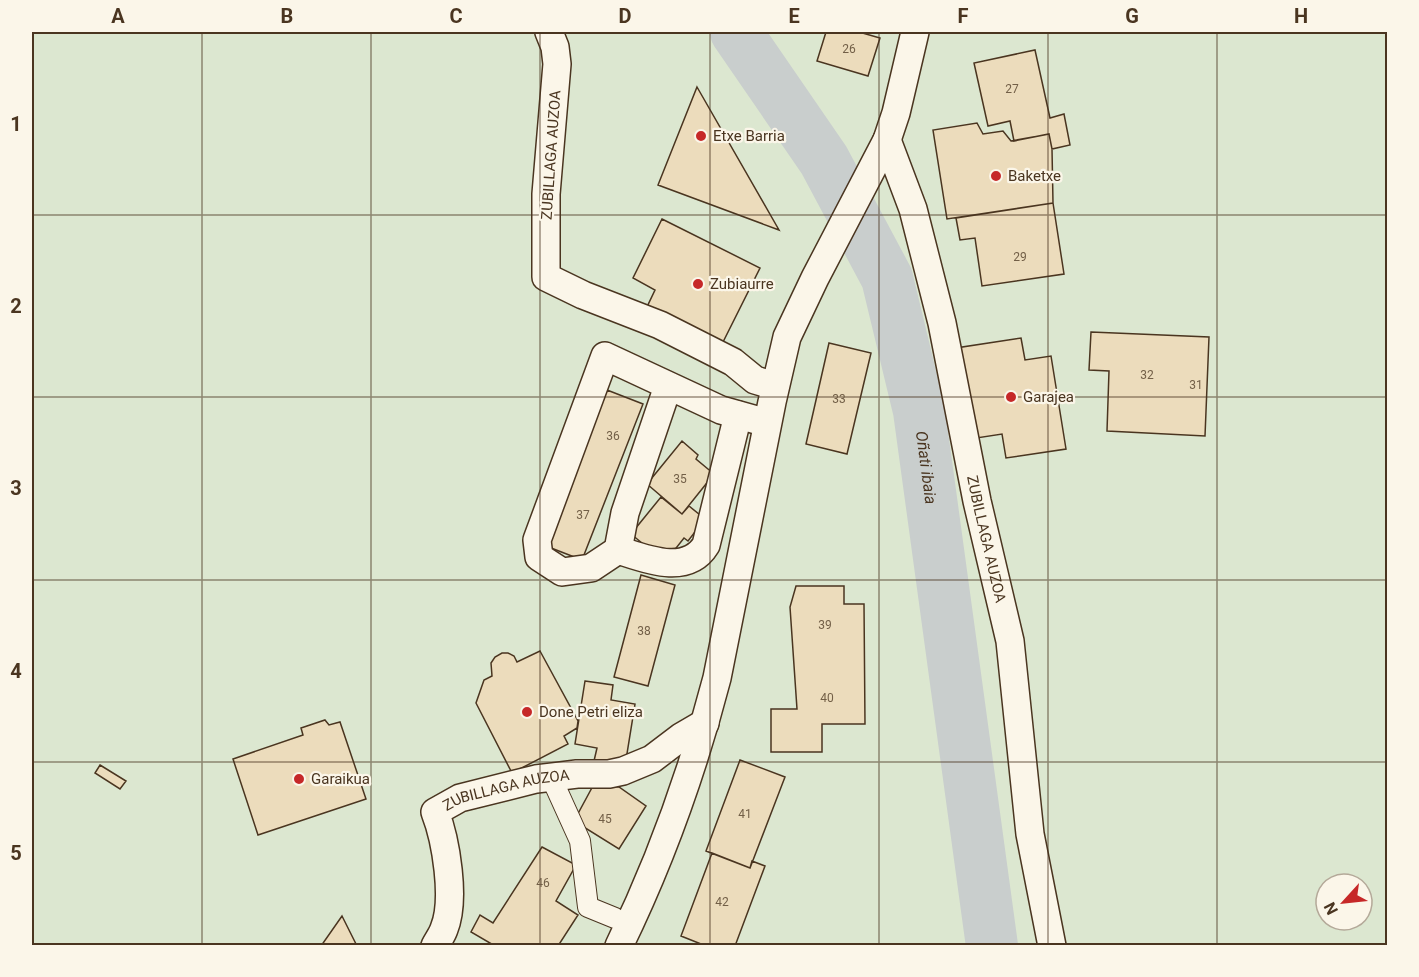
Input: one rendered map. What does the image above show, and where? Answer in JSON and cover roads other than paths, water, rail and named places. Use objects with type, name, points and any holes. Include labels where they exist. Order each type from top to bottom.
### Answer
[{"type":"street","name":"ZUBILLAGA AUZOA","points":[[549,32],[555,47],[557,64],[546,194],[546,277],[583,296],[660,326],[733,362],[755,380],[775,386]]},
{"type":"street","points":[[619,945],[684,790],[705,723],[717,678],[767,423],[787,337],[887,140],[896,113],[915,32]]},
{"type":"street","name":"ZUBILLAGA AUZOA","points":[[887,140],[913,209],[937,303],[977,501],[1010,641],[1029,834],[1052,945]]},
{"type":"street","points":[[668,386],[625,513],[618,550],[591,568],[562,572],[539,557],[537,540],[605,356],[722,410],[767,423]]},
{"type":"street","points":[[618,550],[664,564],[683,561],[699,555],[706,545],[738,415]]},
{"type":"street","name":"ZUBILLAGA AUZOA","points":[[435,945],[445,927],[448,906],[448,866],[443,831],[435,812],[460,798],[550,777],[609,774],[623,771],[652,759],[681,737],[705,723]]},
{"type":"street","points":[[550,777],[580,841],[588,907],[615,918]]},
{"type":"waterway","name":"Oñati ibaia","points":[[736,32],[824,160],[887,278],[919,411],[992,946]]},
{"type":"place","name":"Etxe Barria","points":[[701,136]]},
{"type":"place","name":"Baketxe","points":[[996,176]]},
{"type":"place","name":"Zubiaurre","points":[[698,284]]},
{"type":"place","name":"Garajea","points":[[1011,397]]},
{"type":"place","name":"Done Petri eliza","points":[[527,712]]},
{"type":"place","name":"Garaikua","points":[[299,779]]}]
